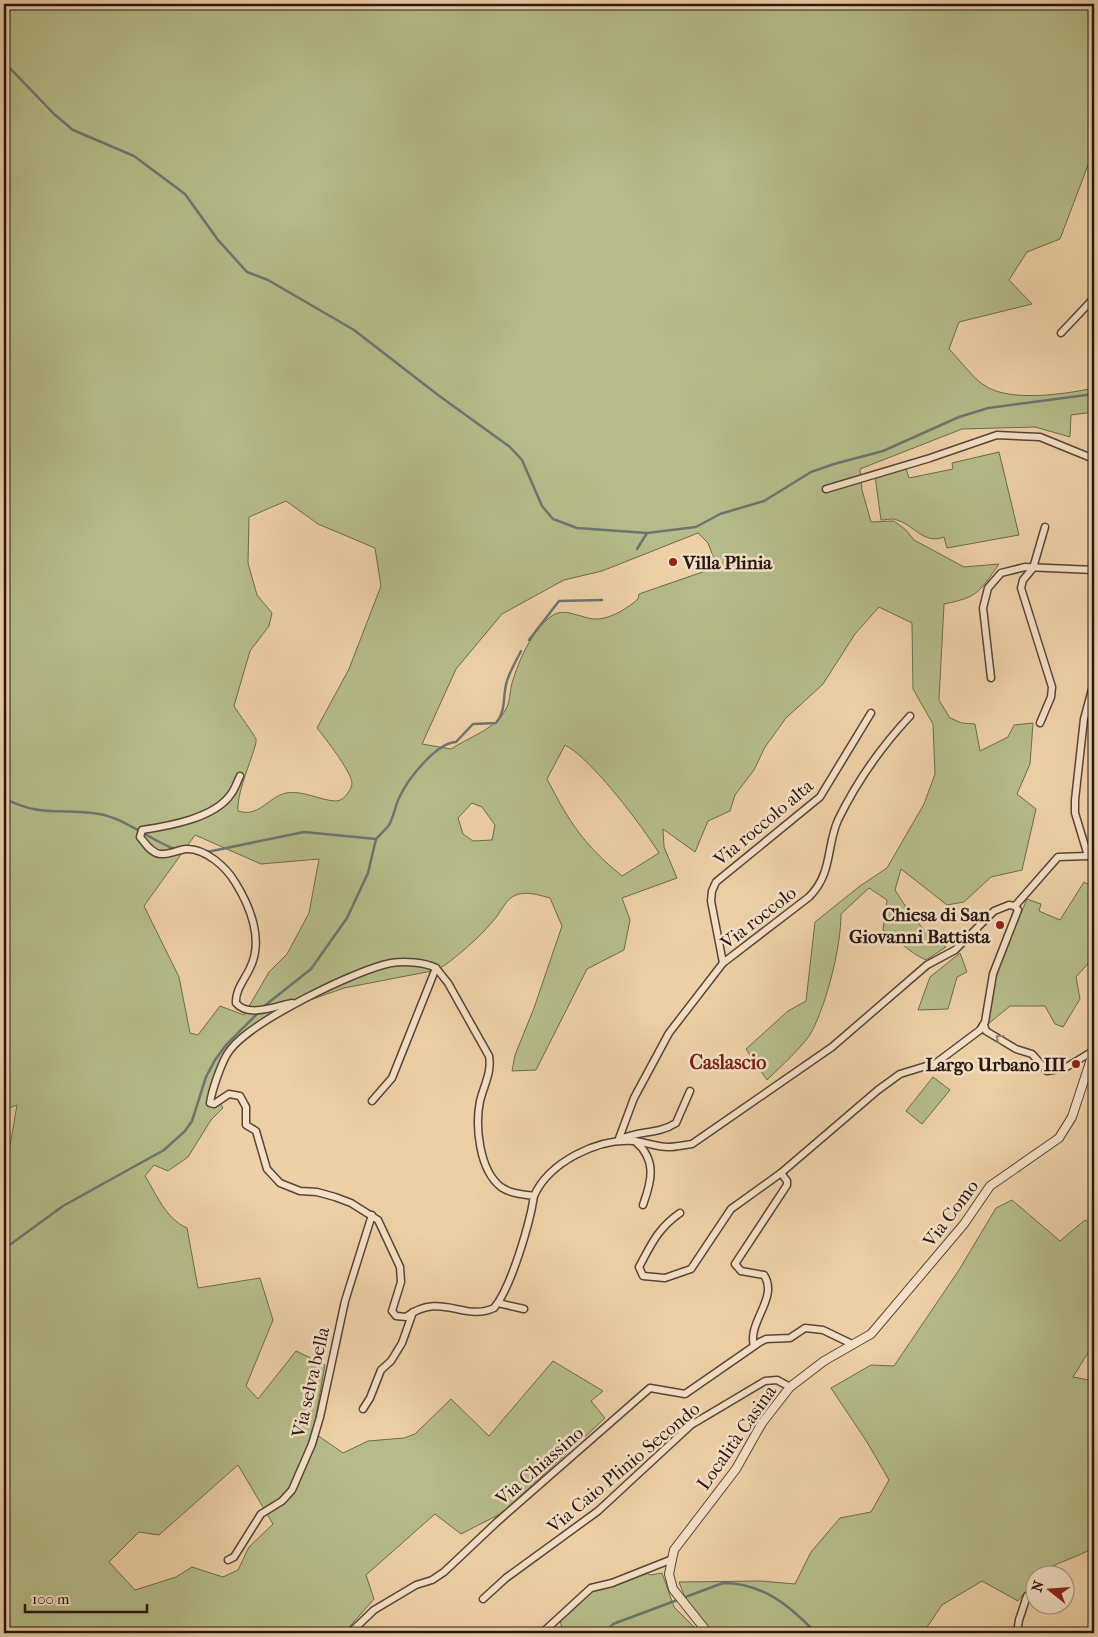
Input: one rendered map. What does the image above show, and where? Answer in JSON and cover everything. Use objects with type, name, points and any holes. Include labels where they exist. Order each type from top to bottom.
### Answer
[{"type":"street","points":[[1061,333],[1094,298]]},
{"type":"street","points":[[826,489],[930,458],[997,435],[1040,437],[1094,459]]},
{"type":"street","points":[[1040,723],[1052,691],[1021,591],[1023,580],[1033,568],[1045,527]]},
{"type":"street","points":[[991,678],[983,608],[988,588],[1001,573],[1033,568],[1094,570]]},
{"type":"street","points":[[1016,906],[1058,857],[1091,857],[1076,813],[1075,800],[1084,718],[1094,682]]},
{"type":"street","name":"Via roccolo alta","points":[[723,963],[711,900],[712,890],[716,882],[820,797],[871,713]]},
{"type":"street","name":"Via roccolo","points":[[618,1141],[634,1098],[664,1040],[723,963],[820,886],[827,866],[834,833],[842,812],[865,771],[885,742],[910,716]]},
{"type":"street","points":[[240,776],[232,793],[218,806],[179,825],[142,830],[140,837],[148,846],[160,854],[188,849],[205,854],[229,872],[246,900],[255,931],[254,956],[236,1000],[242,1010],[254,1011],[296,1003]]},
{"type":"street","points":[[618,1141],[634,1141],[668,1147],[692,1144],[832,1047],[927,965],[955,950],[994,912],[1009,905],[1016,906]]},
{"type":"street","points":[[1016,906],[1018,910],[1017,915],[993,974],[984,1025],[986,1030],[1016,1049],[1032,1054],[1043,1069],[1047,1071],[1065,1068],[1094,1050]]},
{"type":"street","points":[[534,1196],[515,1194],[502,1188],[487,1169],[480,1142],[478,1120],[480,1102],[490,1065],[489,1056],[453,992],[436,968],[414,963],[392,963],[368,970],[296,1003],[241,1038],[225,1057],[210,1103],[214,1104],[229,1094],[240,1096],[246,1107],[246,1124],[258,1135],[264,1160],[273,1176],[290,1188],[317,1192],[351,1203],[378,1220],[400,1267],[402,1282],[392,1307],[392,1314],[406,1317],[413,1311],[427,1306],[442,1305],[480,1312],[487,1311],[498,1303],[522,1244],[534,1196],[539,1184],[561,1164],[583,1151],[618,1141],[632,1134],[656,1133],[676,1123],[690,1091]]},
{"type":"street","points":[[372,1101],[392,1078],[436,968]]},
{"type":"street","points":[[680,1214],[664,1224],[656,1235],[638,1270],[643,1276],[665,1278],[691,1269],[731,1209],[781,1173],[878,1090],[900,1074],[936,1063],[984,1025]]},
{"type":"street","name":"Via Como","points":[[852,1344],[871,1334],[883,1322],[964,1224],[990,1186],[1059,1138],[1072,1117],[1094,1050]]},
{"type":"street","points":[[634,1141],[644,1149],[651,1168],[650,1180],[642,1205]]},
{"type":"street","points":[[781,1173],[787,1181],[787,1185],[735,1264],[744,1272],[764,1276],[768,1284],[766,1298],[754,1326],[752,1338],[754,1346],[766,1340],[790,1338],[805,1328],[813,1327],[852,1344]]},
{"type":"street","name":"Via selva bella","points":[[228,1560],[234,1557],[262,1514],[282,1501],[292,1490],[309,1453],[318,1425],[345,1301],[372,1215]]},
{"type":"street","points":[[498,1303],[524,1308]]},
{"type":"street","points":[[363,1409],[370,1398],[381,1370],[391,1361],[402,1343],[413,1311]]},
{"type":"street","name":"Località Casina","points":[[670,1560],[674,1550],[736,1469],[762,1423],[790,1387],[824,1361],[852,1344]]},
{"type":"street","name":"Via Chiassino","points":[[350,1633],[374,1610],[416,1585],[432,1580],[444,1572],[497,1522],[650,1388],[685,1394],[754,1346]]},
{"type":"street","name":"Via Caio Plinio Secondo","points":[[483,1599],[506,1578],[598,1511],[691,1425],[765,1380],[777,1380],[790,1387]]},
{"type":"street","points":[[542,1633],[590,1588],[612,1583],[670,1560],[669,1574],[673,1589],[706,1633]]},
{"type":"street","points":[[1017,1633],[1026,1599]]},
{"type":"green space","points":[[4,4],[1094,4],[1094,154],[1060,239],[1027,252],[1009,280],[1032,304],[959,322],[949,349],[977,379],[987,387],[998,392],[1040,395],[1094,388],[1094,412],[1071,415],[1070,437],[1035,427],[962,429],[860,469],[862,490],[871,522],[894,521],[906,530],[914,540],[964,567],[999,564],[982,587],[972,596],[944,604],[939,700],[950,718],[962,723],[975,724],[980,751],[1008,737],[1014,725],[1033,723],[1030,764],[1017,794],[1036,809],[1022,870],[991,877],[964,902],[947,905],[901,869],[895,890],[917,922],[946,947],[926,960],[909,950],[883,930],[887,900],[869,888],[841,914],[839,942],[832,974],[818,1019],[809,1037],[767,1080],[746,1049],[788,1011],[806,1001],[815,922],[860,886],[887,868],[924,804],[935,774],[933,724],[913,689],[912,623],[879,607],[855,634],[823,684],[786,718],[765,747],[754,770],[735,795],[730,811],[708,821],[695,852],[663,829],[664,847],[677,878],[622,898],[630,920],[624,950],[587,969],[536,1070],[512,1071],[515,1055],[534,1008],[562,926],[550,898],[524,893],[509,899],[496,918],[481,934],[459,954],[437,970],[344,988],[279,1011],[234,1043],[209,1103],[220,1103],[223,1108],[211,1120],[188,1157],[168,1171],[154,1165],[145,1176],[167,1212],[179,1224],[187,1228],[198,1288],[260,1278],[273,1320],[246,1386],[258,1399],[296,1351],[325,1365],[313,1432],[343,1453],[368,1441],[404,1438],[415,1434],[451,1399],[489,1436],[553,1361],[603,1391],[591,1401],[605,1418],[502,1513],[461,1534],[435,1514],[366,1575],[374,1599],[344,1633],[4,1633],[4,1151],[10,1146],[17,1105],[4,1110]],"holes":[[[286,501],[318,524],[375,548],[381,586],[349,669],[317,728],[351,778],[351,788],[342,799],[335,801],[292,792],[280,795],[252,812],[238,811],[240,792],[256,739],[234,706],[250,651],[269,626],[272,613],[257,595],[248,563],[249,517]],[[698,533],[708,543],[717,567],[639,594],[638,599],[630,606],[609,617],[593,619],[564,612],[553,615],[539,628],[527,646],[515,674],[507,706],[502,716],[496,722],[451,749],[422,744],[456,669],[502,614],[564,580],[602,571]],[[565,745],[589,764],[602,778],[629,811],[659,853],[622,876],[597,854],[578,832],[547,779]],[[472,803],[482,807],[495,825],[492,840],[473,841],[463,834],[458,818]],[[195,835],[261,864],[319,859],[309,913],[287,954],[269,972],[244,1015],[220,1006],[198,1035],[190,1033],[179,977],[144,906]],[[238,1465],[273,1524],[249,1547],[238,1570],[223,1577],[192,1567],[176,1577],[135,1590],[109,1562],[139,1532],[159,1535]]]},
{"type":"green space","points":[[999,452],[1019,535],[947,548],[944,537],[931,538],[903,522],[891,519],[881,520],[875,476],[906,468],[909,478],[953,469],[952,463]]},
{"type":"green space","points":[[1084,882],[1094,888],[1094,957],[1076,977],[1080,999],[1063,1027],[1055,1024],[1045,1006],[1010,1006],[988,1024],[995,974],[1027,899],[1041,904],[1039,911],[1060,920]]},
{"type":"green space","points":[[960,953],[967,972],[957,977],[948,1009],[918,1010],[930,977]]},
{"type":"green space","points":[[933,1077],[950,1090],[922,1124],[906,1111]]},
{"type":"green space","points":[[1012,1200],[1060,1241],[1085,1220],[1094,1226],[1094,1343],[1073,1377],[1094,1381],[1094,1547],[1057,1564],[1026,1564],[1026,1591],[1018,1601],[982,1581],[942,1605],[923,1633],[708,1633],[686,1600],[679,1582],[761,1581],[795,1584],[811,1552],[840,1518],[871,1512],[889,1480],[867,1442],[831,1388],[871,1365],[894,1366],[959,1270],[996,1208]]},
{"type":"green space","points":[[645,1572],[650,1575],[662,1573],[674,1607],[698,1633],[563,1633],[560,1620],[592,1590]]},
{"type":"waterway","points":[[4,62],[54,114],[73,130],[134,156],[185,194],[218,240],[247,272],[268,280],[354,330],[438,395],[510,447],[522,460],[542,506],[553,519],[577,528],[647,533],[696,527],[720,514],[764,501],[811,472],[883,451],[959,417],[988,408],[1094,394]]},
{"type":"waterway","points":[[637,549],[647,533]]},
{"type":"waterway","points":[[529,640],[559,601],[602,600]]},
{"type":"waterway","points":[[207,852],[304,832],[376,839],[389,825],[398,800],[409,781],[432,755],[440,748],[456,742],[473,724],[496,723],[502,713],[508,677],[521,651]]},
{"type":"waterway","points":[[4,798],[17,804],[40,810],[86,812],[109,816],[177,850]]},
{"type":"waterway","points":[[263,1007],[311,969],[347,918],[368,873],[376,839]]},
{"type":"waterway","points":[[4,1249],[63,1206],[164,1150],[185,1131],[192,1121],[206,1077],[215,1060],[226,1045],[260,1011]]},
{"type":"waterway","points":[[605,1633],[613,1624],[723,1583],[751,1587],[775,1598],[786,1605],[816,1633]]},
{"type":"place","name":"Villa Plinia","points":[[673,562]]},
{"type":"place","name":"Chiesa di San Giovanni Battista","points":[[1000,925]]},
{"type":"place","name":"Largo Urbano III","points":[[1076,1064]]},
{"type":"district","name":"Caslascio","points":[[728,1062]]}]
